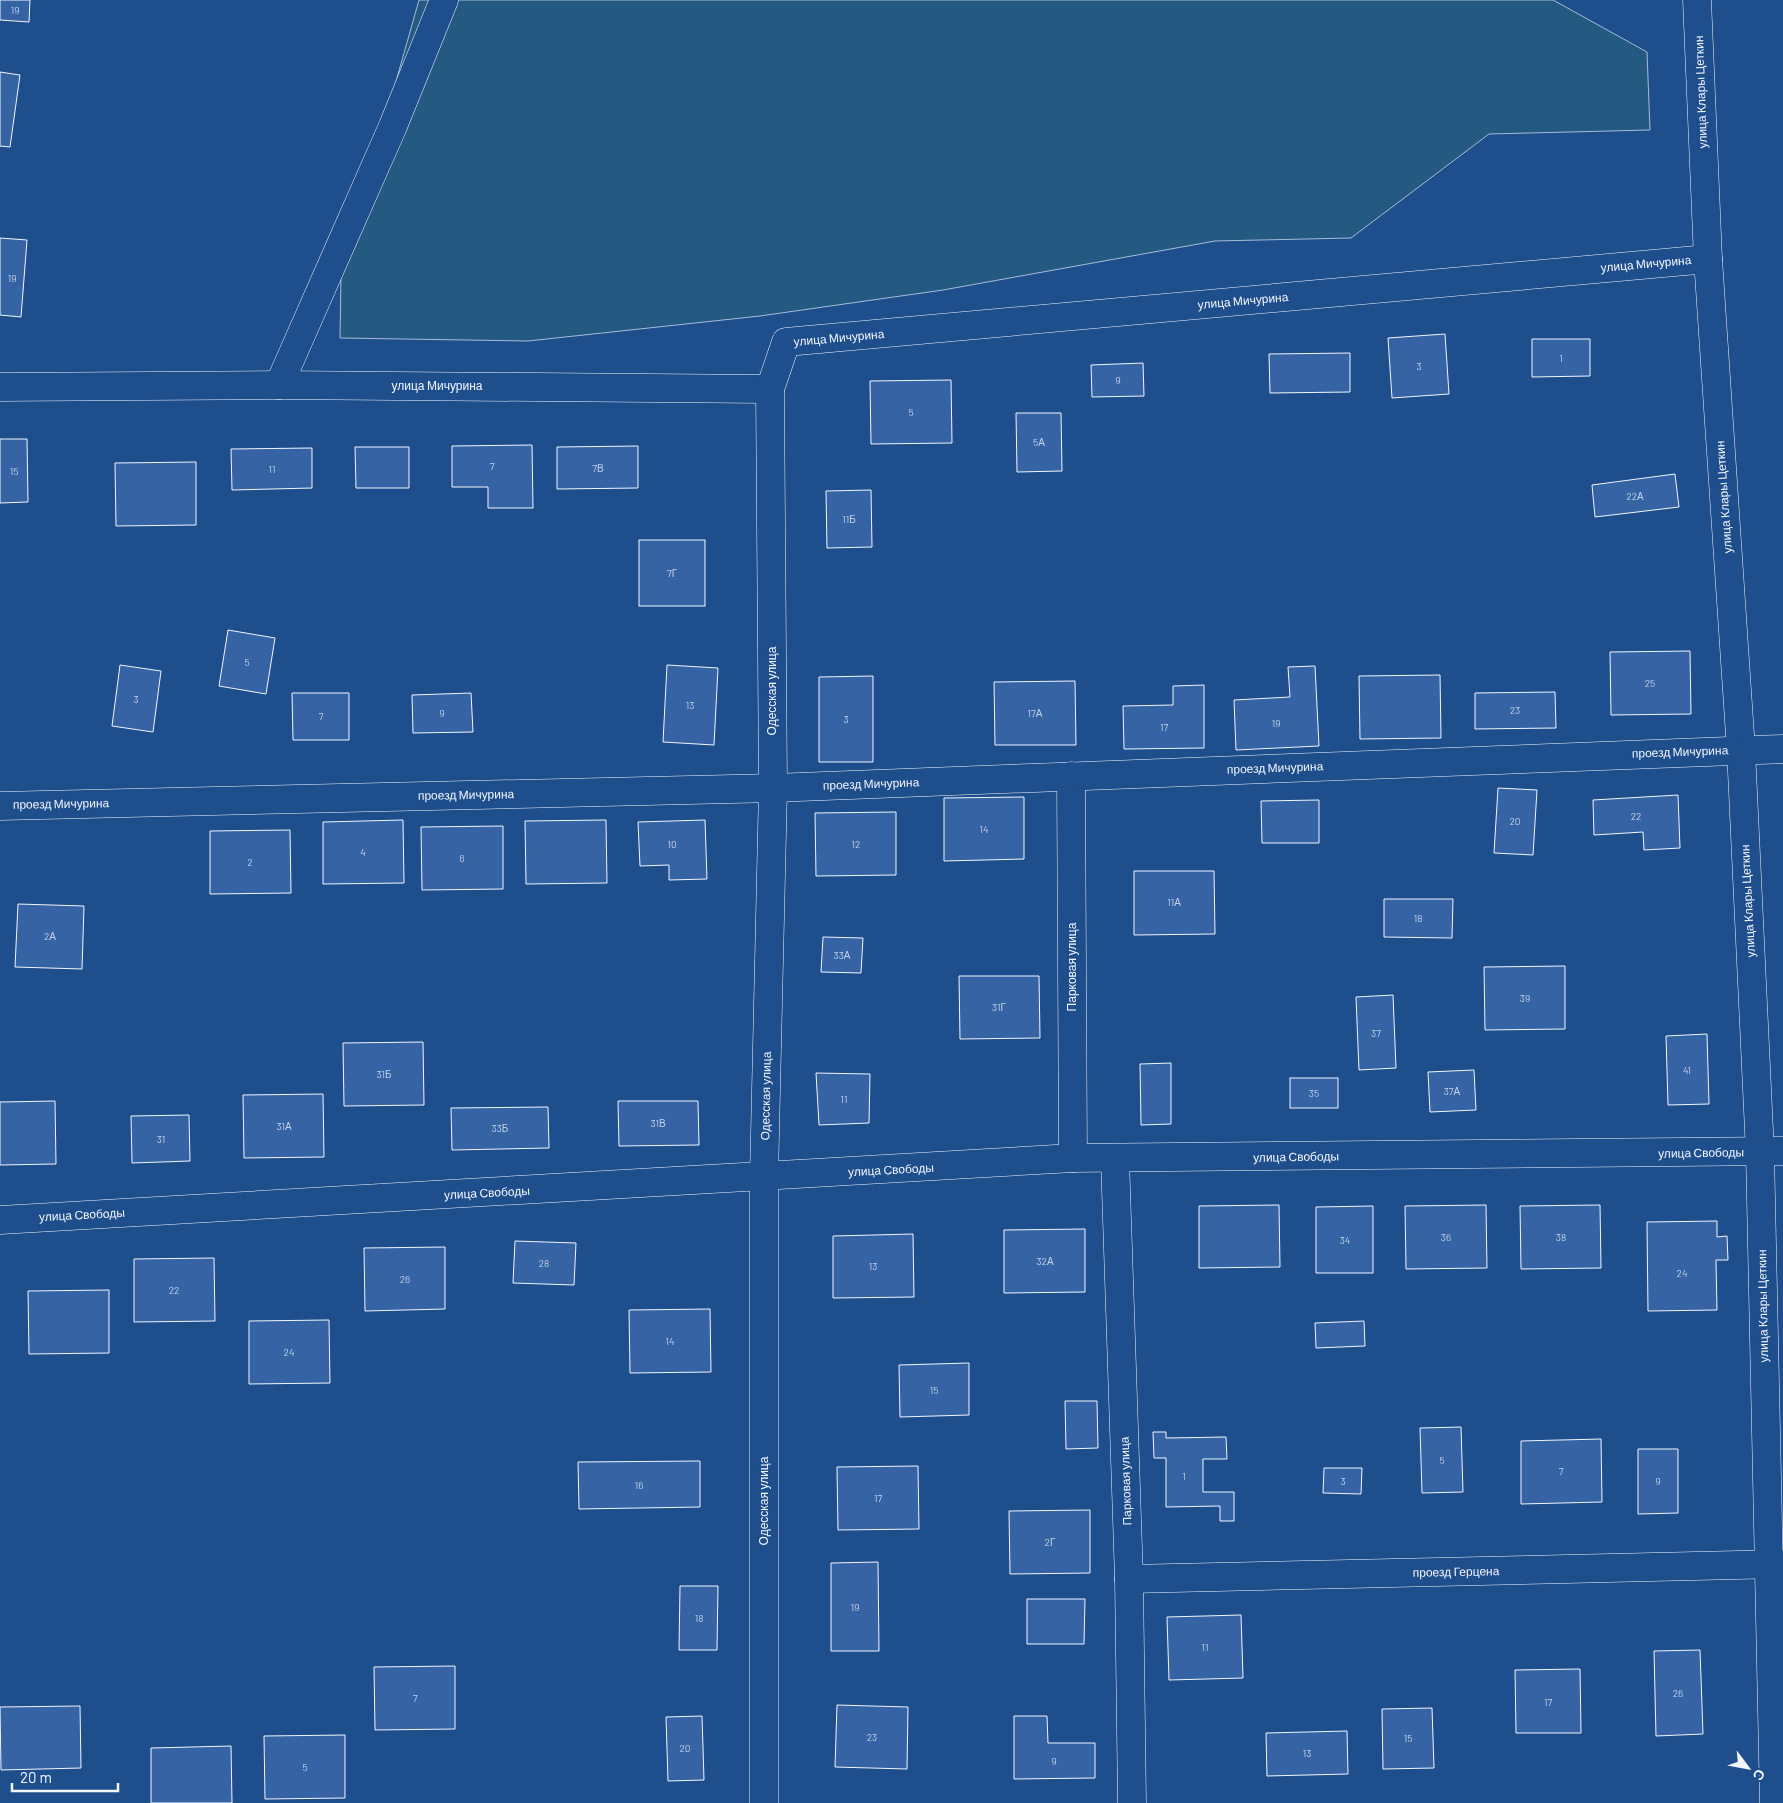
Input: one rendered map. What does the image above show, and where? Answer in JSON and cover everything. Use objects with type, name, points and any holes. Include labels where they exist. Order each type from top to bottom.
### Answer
[{"type":"street","points":[[279,385],[393,126],[444,0]]},
{"type":"street","name":"улица Клары Цеткин","points":[[1697,0],[1708,258],[1741,750],[1771,1152],[1776,1564],[1774,1803]]},
{"type":"street","name":"улица Мичурина","points":[[0,386],[279,385],[770,389],[786,342],[1708,258]]},
{"type":"street","name":"Одесская улица","points":[[764,1803],[764,1177],[773,788],[770,389]]},
{"type":"street","name":"проезд Мичурина","points":[[0,806],[773,788],[1783,749]]},
{"type":"street","name":"Парковая улица","points":[[1071,776],[1073,1158]]},
{"type":"street","name":"улица Свободы","points":[[0,1220],[1073,1158],[1771,1152]]},
{"type":"street","name":"Парковая улица","points":[[1115,1159],[1129,1578],[1132,1803]]},
{"type":"street","name":"проезд Герцена","points":[[1129,1578],[1776,1564]]},
{"type":"shaded area","points":[[419,0],[1553,0],[1647,52],[1650,130],[1489,134],[1351,238],[1215,241],[943,290],[760,316],[528,341],[340,338],[341,276]]},
{"type":"building","points":[[0,0],[30,0],[29,22],[0,20]]},
{"type":"building","points":[[0,72],[20,75],[10,147],[0,146]]},
{"type":"building","points":[[0,238],[27,240],[21,317],[0,315]]},
{"type":"building","points":[[1445,334],[1449,394],[1392,398],[1388,338]]},
{"type":"building","points":[[1532,339],[1590,339],[1590,376],[1532,377]]},
{"type":"building","points":[[1350,353],[1350,392],[1270,393],[1269,354]]},
{"type":"building","points":[[1143,363],[1144,396],[1092,397],[1091,365]]},
{"type":"building","points":[[951,380],[952,443],[871,444],[870,381]]},
{"type":"building","points":[[1016,413],[1061,413],[1062,471],[1017,472]]},
{"type":"building","points":[[0,439],[27,439],[28,502],[0,503]]},
{"type":"building","points":[[532,445],[533,508],[488,508],[488,487],[452,487],[452,446]]},
{"type":"building","points":[[638,446],[638,488],[557,489],[557,447]]},
{"type":"building","points":[[355,447],[409,447],[409,488],[356,488]]},
{"type":"building","points":[[312,448],[312,488],[232,490],[231,449]]},
{"type":"building","points":[[196,462],[196,525],[116,526],[115,463]]},
{"type":"building","points":[[1675,474],[1679,507],[1595,517],[1592,485]]},
{"type":"building","points":[[871,490],[872,547],[827,548],[826,491]]},
{"type":"building","points":[[639,540],[705,540],[705,606],[639,606]]},
{"type":"building","points":[[228,630],[275,638],[266,694],[219,686]]},
{"type":"building","points":[[1690,651],[1691,714],[1611,715],[1610,652]]},
{"type":"building","points":[[120,665],[161,671],[153,732],[112,726]]},
{"type":"building","points":[[667,665],[718,668],[714,745],[663,742]]},
{"type":"building","points":[[1315,666],[1319,746],[1236,750],[1234,700],[1290,697],[1288,667]]},
{"type":"building","points":[[1440,675],[1441,738],[1360,739],[1359,676]]},
{"type":"building","points":[[873,676],[873,762],[819,762],[819,677]]},
{"type":"building","points":[[1075,681],[1076,745],[995,745],[994,682]]},
{"type":"building","points":[[1204,685],[1204,748],[1124,749],[1123,706],[1173,705],[1173,686]]},
{"type":"building","points":[[1555,692],[1556,728],[1475,729],[1475,693]]},
{"type":"building","points":[[292,693],[349,693],[349,740],[293,740]]},
{"type":"building","points":[[471,693],[473,732],[413,733],[412,695]]},
{"type":"building","points":[[1498,788],[1537,790],[1533,855],[1494,853]]},
{"type":"building","points":[[1678,795],[1680,848],[1644,850],[1643,832],[1594,835],[1593,800]]},
{"type":"building","points":[[1024,797],[1024,859],[944,861],[944,798]]},
{"type":"building","points":[[1319,800],[1319,843],[1262,843],[1261,801]]},
{"type":"building","points":[[896,812],[896,875],[816,876],[815,813]]},
{"type":"building","points":[[403,820],[404,883],[323,884],[323,822]]},
{"type":"building","points":[[606,820],[607,883],[526,884],[525,821]]},
{"type":"building","points":[[705,820],[707,879],[669,880],[669,865],[640,866],[638,822]]},
{"type":"building","points":[[503,826],[503,889],[422,890],[421,827]]},
{"type":"building","points":[[290,830],[291,893],[210,894],[210,831]]},
{"type":"building","points":[[1134,871],[1214,871],[1215,934],[1134,935]]},
{"type":"building","points":[[1384,899],[1453,899],[1452,938],[1384,937]]},
{"type":"building","points":[[18,904],[84,906],[82,969],[15,967]]},
{"type":"building","points":[[823,937],[863,938],[861,973],[821,972]]},
{"type":"building","points":[[1565,966],[1565,1029],[1485,1030],[1484,967]]},
{"type":"building","points":[[959,976],[1039,976],[1040,1038],[960,1039]]},
{"type":"building","points":[[1393,995],[1396,1068],[1359,1070],[1356,997]]},
{"type":"building","points":[[1707,1034],[1709,1104],[1668,1105],[1666,1036]]},
{"type":"building","points":[[423,1042],[424,1105],[344,1106],[343,1043]]},
{"type":"building","points":[[1171,1063],[1171,1124],[1141,1125],[1140,1064]]},
{"type":"building","points":[[1474,1070],[1476,1110],[1430,1112],[1428,1072]]},
{"type":"building","points":[[816,1073],[870,1074],[869,1123],[819,1125]]},
{"type":"building","points":[[1290,1078],[1338,1078],[1338,1108],[1290,1108]]},
{"type":"building","points":[[323,1094],[324,1157],[244,1158],[243,1095]]},
{"type":"building","points":[[55,1101],[56,1164],[0,1165],[0,1102]]},
{"type":"building","points":[[618,1101],[698,1101],[699,1145],[619,1146]]},
{"type":"building","points":[[548,1107],[549,1148],[452,1150],[451,1108]]},
{"type":"building","points":[[189,1115],[190,1161],[132,1163],[131,1116]]},
{"type":"building","points":[[1279,1205],[1280,1267],[1199,1268],[1199,1206]]},
{"type":"building","points":[[1486,1205],[1487,1268],[1406,1269],[1405,1206]]},
{"type":"building","points":[[1600,1205],[1601,1268],[1521,1269],[1520,1206]]},
{"type":"building","points":[[1373,1206],[1373,1273],[1316,1273],[1316,1207]]},
{"type":"building","points":[[1717,1221],[1717,1237],[1727,1236],[1728,1260],[1716,1260],[1717,1310],[1648,1311],[1647,1222]]},
{"type":"building","points":[[1085,1229],[1085,1292],[1004,1293],[1004,1230]]},
{"type":"building","points":[[913,1234],[914,1297],[833,1298],[833,1236]]},
{"type":"building","points":[[515,1241],[576,1243],[574,1285],[513,1283]]},
{"type":"building","points":[[445,1247],[445,1309],[365,1311],[364,1248]]},
{"type":"building","points":[[214,1258],[215,1321],[134,1322],[134,1259]]},
{"type":"building","points":[[109,1290],[109,1353],[29,1354],[28,1291]]},
{"type":"building","points":[[710,1309],[711,1372],[630,1373],[629,1310]]},
{"type":"building","points":[[329,1320],[330,1383],[249,1384],[249,1321]]},
{"type":"building","points":[[1364,1321],[1365,1346],[1316,1348],[1315,1323]]},
{"type":"building","points":[[969,1363],[969,1415],[900,1417],[899,1365]]},
{"type":"building","points":[[1065,1401],[1097,1401],[1098,1448],[1066,1449]]},
{"type":"building","points":[[1461,1427],[1463,1492],[1422,1493],[1420,1428]]},
{"type":"building","points":[[1153,1432],[1166,1432],[1166,1438],[1226,1437],[1227,1459],[1203,1459],[1203,1492],[1234,1492],[1234,1521],[1220,1521],[1220,1506],[1166,1507],[1166,1458],[1154,1458]]},
{"type":"building","points":[[1601,1439],[1602,1502],[1521,1504],[1521,1441]]},
{"type":"building","points":[[1638,1449],[1678,1449],[1678,1513],[1638,1514]]},
{"type":"building","points":[[700,1461],[700,1507],[579,1509],[578,1462]]},
{"type":"building","points":[[918,1466],[919,1529],[838,1530],[837,1467]]},
{"type":"building","points":[[1324,1468],[1362,1468],[1361,1494],[1323,1493]]},
{"type":"building","points":[[1090,1510],[1090,1573],[1010,1574],[1009,1511]]},
{"type":"building","points":[[878,1562],[879,1651],[831,1651],[831,1563]]},
{"type":"building","points":[[680,1586],[718,1586],[717,1650],[679,1650]]},
{"type":"building","points":[[1027,1599],[1085,1599],[1084,1644],[1027,1644]]},
{"type":"building","points":[[1241,1615],[1243,1678],[1169,1680],[1167,1617]]},
{"type":"building","points":[[1700,1650],[1703,1734],[1656,1736],[1654,1651]]},
{"type":"building","points":[[455,1666],[455,1729],[375,1730],[374,1667]]},
{"type":"building","points":[[1580,1669],[1581,1733],[1516,1733],[1515,1670]]},
{"type":"building","points":[[837,1705],[908,1707],[907,1769],[835,1767]]},
{"type":"building","points":[[80,1706],[81,1768],[1,1770],[0,1707]]},
{"type":"building","points":[[1432,1708],[1434,1768],[1383,1769],[1382,1709]]},
{"type":"building","points":[[702,1716],[704,1780],[668,1781],[666,1717]]},
{"type":"building","points":[[1014,1716],[1047,1716],[1048,1743],[1095,1743],[1095,1778],[1014,1779]]},
{"type":"building","points":[[1347,1731],[1348,1774],[1267,1776],[1266,1733]]},
{"type":"building","points":[[345,1735],[345,1798],[265,1799],[264,1736]]},
{"type":"building","points":[[231,1746],[232,1803],[151,1803],[151,1748]]}]
